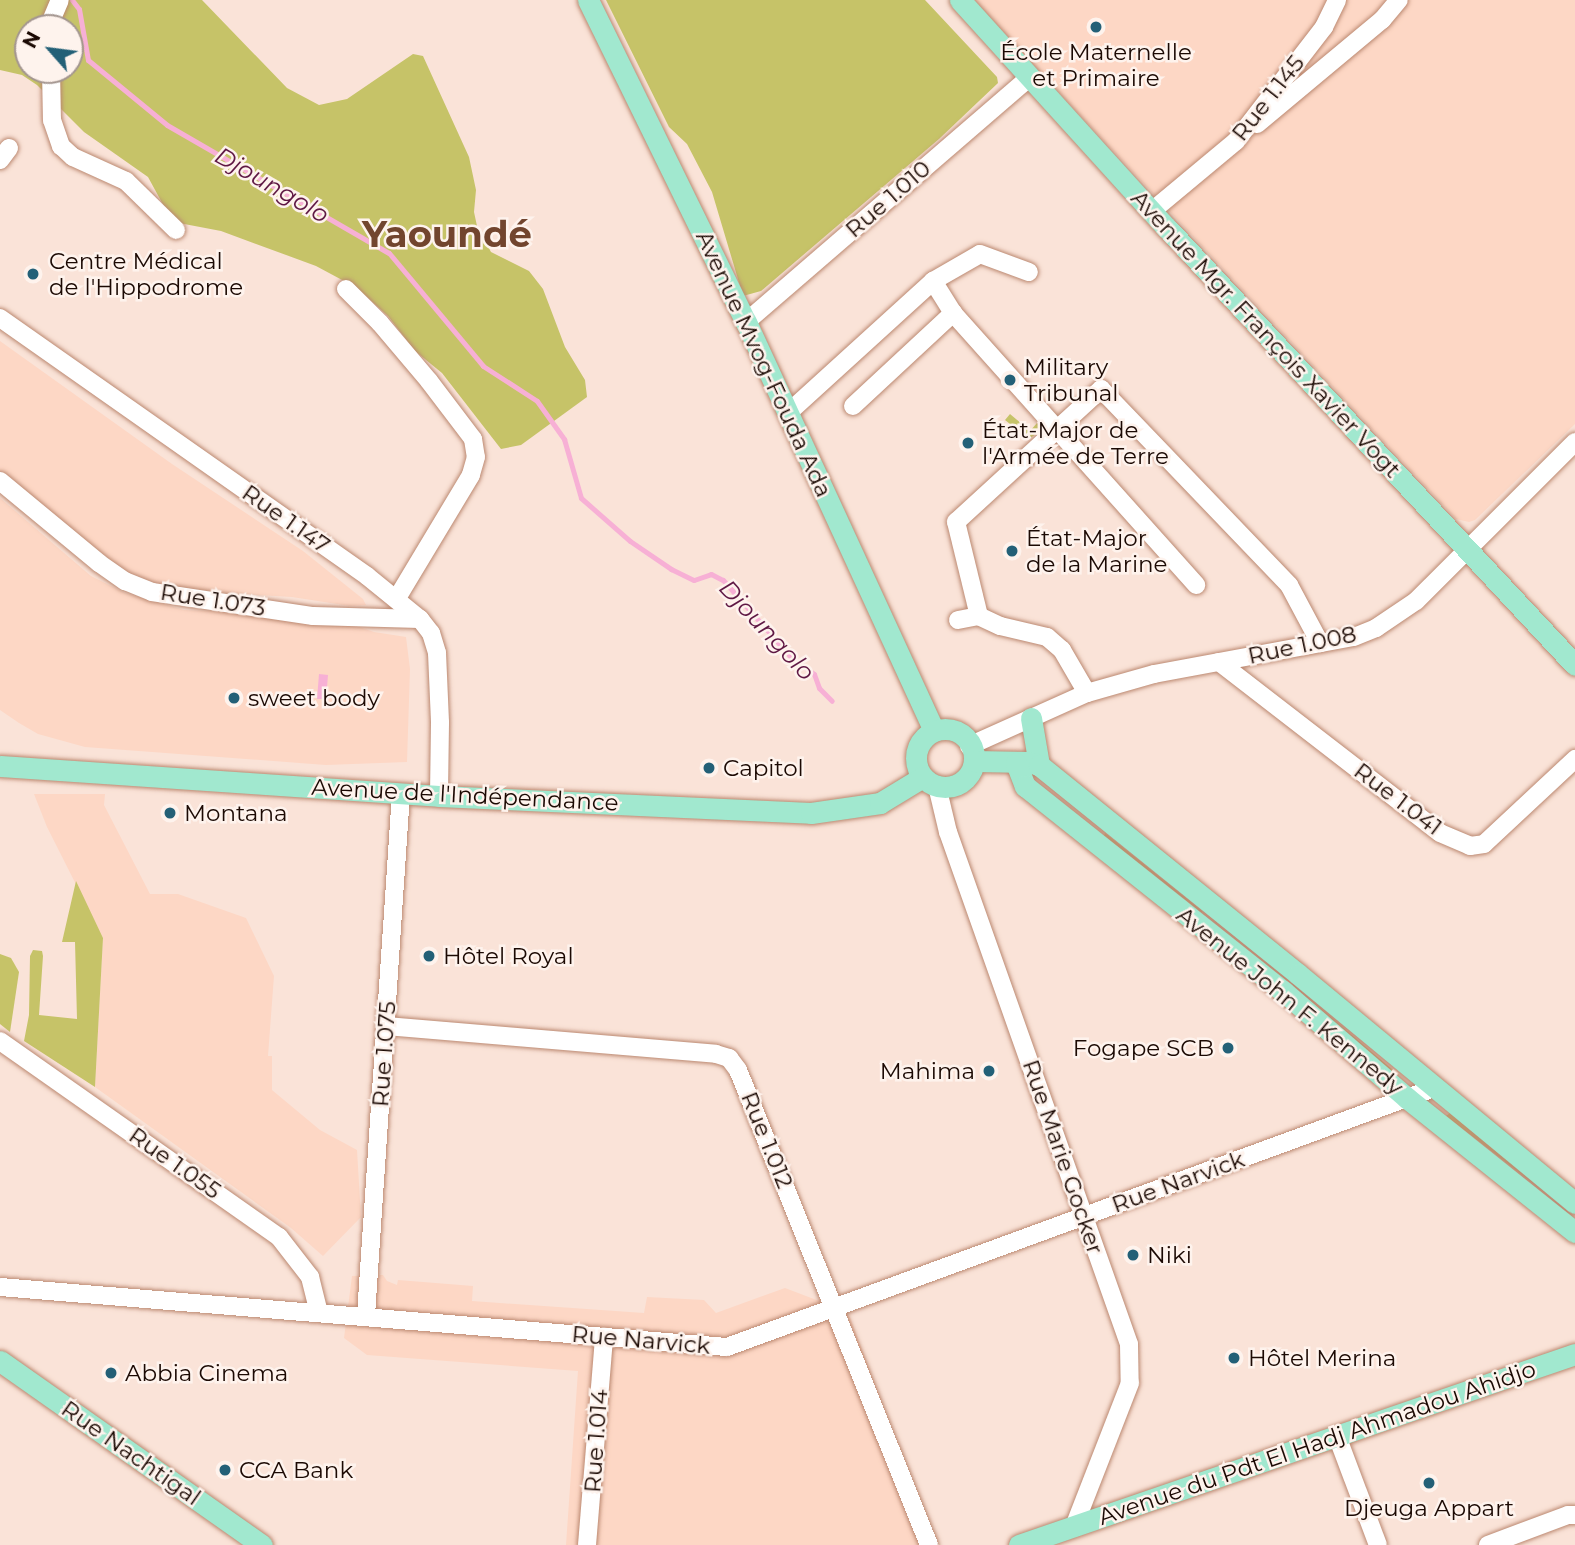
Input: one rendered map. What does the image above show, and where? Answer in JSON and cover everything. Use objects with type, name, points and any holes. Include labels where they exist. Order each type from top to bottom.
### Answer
[{"type":"main road","name":"Avenue Mvog-Fouda Ada","points":[[587,0],[746,322],[934,731]]},
{"type":"main road","name":"Avenue Mgr. François Xavier Vogt","points":[[961,0],[1465,551],[1575,665]]},
{"type":"main road","points":[[972,753],[1039,765],[1031,718]]},
{"type":"main road","points":[[953,730],[968,739],[972,753],[971,773],[960,783],[930,782],[916,759],[919,746],[934,731],[953,730]]},
{"type":"main road","name":"Avenue John F. Kennedy","points":[[1016,763],[1025,786],[1283,991],[1407,1098],[1575,1231]]},
{"type":"main road","name":"Avenue John F. Kennedy","points":[[1039,765],[1575,1203]]},
{"type":"main road","name":"Avenue de l'Indépendance","points":[[0,766],[439,796],[811,813],[880,803],[930,782]]},
{"type":"main road","points":[[1085,832],[1100,814]]},
{"type":"main road","points":[[1192,920],[1208,901]]},
{"type":"main road","points":[[1283,991],[1298,974]]},
{"type":"main road","name":"Avenue du Pdt El Hadj Ahmadou Ahidjo","points":[[1019,1545],[1575,1354]]},
{"type":"main road","name":"Rue Nachtigal","points":[[0,1361],[262,1545]]},
{"type":"street","name":"Rue 1.145","points":[[1152,211],[1236,141],[1324,27],[1337,0]]},
{"type":"street","points":[[1236,141],[1382,20],[1399,0]]},
{"type":"street","name":"Rue 1.010","points":[[746,322],[1030,77]]},
{"type":"street","points":[[51,84],[52,121],[61,146],[73,157],[126,181],[176,230]]},
{"type":"street","points":[[788,413],[933,281],[980,254],[1029,272]]},
{"type":"street","points":[[933,281],[953,313],[1196,585]]},
{"type":"street","points":[[346,289],[380,323],[429,381],[473,439],[476,457],[471,475],[397,598]]},
{"type":"street","points":[[853,406],[953,313]]},
{"type":"street","name":"Rue 1.147","points":[[0,318],[397,598],[420,619],[431,633],[437,653],[439,796]]},
{"type":"street","points":[[979,616],[956,522],[1101,389],[1289,585],[1320,643]]},
{"type":"street","name":"Rue 1.008","points":[[972,753],[1031,718],[1087,694],[1154,674],[1354,637],[1394,618],[1575,442]]},
{"type":"street","name":"Rue 1.073","points":[[0,481],[99,563],[125,581],[152,592],[313,616],[420,619]]},
{"type":"street","points":[[958,620],[979,616],[999,626],[1047,637],[1062,650],[1087,694]]},
{"type":"street","name":"Rue 1.041","points":[[1219,662],[1440,833],[1470,846],[1484,844],[1575,759]]},
{"type":"street","name":"Rue Marie Gocker","points":[[930,782],[1129,1344],[1130,1383],[1074,1527]]},
{"type":"street","name":"Rue 1.075","points":[[366,1315],[401,793]]},
{"type":"street","name":"Rue 1.012","points":[[386,1026],[716,1054],[729,1058],[738,1070],[836,1308],[929,1545]]},
{"type":"street","name":"Rue 1.055","points":[[0,1041],[279,1237],[310,1277],[319,1312]]},
{"type":"street","name":"Rue Narvick","points":[[0,1287],[366,1315],[727,1347],[1434,1088]]},
{"type":"street","name":"Rue 1.014","points":[[587,1545],[604,1336]]},
{"type":"street","points":[[1337,1436],[1378,1545]]},
{"type":"street","points":[[1488,1545],[1568,1514],[1575,1515]]},
{"type":"shaded area","points":[[0,0],[202,0],[287,88],[319,105],[347,99],[413,54],[423,56],[469,157],[476,190],[474,212],[477,226],[491,252],[529,271],[543,289],[565,347],[585,380],[587,397],[521,445],[501,449],[442,373],[415,351],[388,316],[357,288],[316,266],[221,231],[179,223],[166,210],[148,177],[84,132],[36,84],[84,84],[84,14],[14,14],[14,73],[0,70]]},
{"type":"shaded area","points":[[606,0],[925,0],[997,77],[998,83],[939,139],[761,291],[743,296],[712,192],[687,144],[669,127]]},
{"type":"shaded area","points":[[973,0],[1575,0],[1575,424],[1475,520],[1469,522],[1456,519]]},
{"type":"shaded area","points":[[0,341],[172,464],[303,551],[363,599],[366,605],[350,606],[292,597],[162,585],[130,574],[0,472]]},
{"type":"shaded area","points":[[1010,414],[1030,431],[1037,423],[1043,429],[1029,439],[1005,420]]},
{"type":"shaded area","points":[[0,498],[91,576],[125,593],[184,610],[291,614],[339,620],[374,632],[406,637],[410,669],[407,762],[326,765],[85,747],[38,734],[19,723],[0,710]]},
{"type":"shaded area","points":[[319,674],[328,675],[326,699],[317,699]]},
{"type":"shaded area","points":[[34,794],[105,794],[104,805],[150,894],[178,894],[246,918],[274,976],[268,1056],[272,1056],[272,1090],[320,1130],[357,1150],[361,1217],[323,1256],[291,1228],[95,1087],[103,938],[47,827]]},
{"type":"shaded area","points":[[1105,833],[1202,911],[1202,913],[1104,836]]},
{"type":"shaded area","points":[[76,881],[103,938],[95,1087],[24,1041],[29,1015],[30,956],[33,950],[42,951],[43,956],[39,1015],[77,1019],[75,942],[62,942]]},
{"type":"shaded area","points":[[0,954],[11,958],[19,972],[10,1032],[0,1024]]},
{"type":"shaded area","points":[[1300,991],[1394,1071],[1391,1071]]},
{"type":"shaded area","points":[[1450,1113],[1551,1194],[1551,1197],[1446,1116]]},
{"type":"shaded area","points":[[383,1275],[387,1281],[397,1285],[398,1280],[473,1286],[472,1301],[644,1313],[647,1297],[704,1300],[716,1313],[785,1288],[827,1304],[850,1317],[935,1545],[566,1545],[578,1371],[367,1355],[344,1338],[352,1276]]},
{"type":"waterway","name":"Djoungolo","points":[[72,0],[79,9],[88,60],[167,125],[389,253],[483,366],[537,401],[564,439],[581,498],[630,541],[671,569],[694,580],[711,574],[723,580],[790,656],[814,674],[819,688],[832,701]]},
{"type":"place","name":"École Maternelle et Primaire","points":[[1096,27]]},
{"type":"place","name":"Centre Médical de l'Hippodrome","points":[[33,274]]},
{"type":"place","name":"Military Tribunal","points":[[1010,380]]},
{"type":"place","name":"État-Major de l'Armée de Terre","points":[[968,443]]},
{"type":"place","name":"État-Major de la Marine","points":[[1012,551]]},
{"type":"place","name":"sweet body","points":[[234,698]]},
{"type":"place","name":"Capitol","points":[[709,768]]},
{"type":"place","name":"Montana","points":[[170,813]]},
{"type":"place","name":"Hôtel Royal","points":[[429,956]]},
{"type":"place","name":"Fogape SCB","points":[[1228,1048]]},
{"type":"place","name":"Mahima","points":[[989,1071]]},
{"type":"place","name":"Niki","points":[[1133,1255]]},
{"type":"place","name":"Hôtel Merina","points":[[1234,1358]]},
{"type":"place","name":"Abbia Cinema","points":[[111,1373]]},
{"type":"place","name":"CCA Bank","points":[[225,1470]]},
{"type":"place","name":"Djeuga Appart","points":[[1429,1483]]},
{"type":"district","name":"Yaoundé","points":[[447,234]]}]
